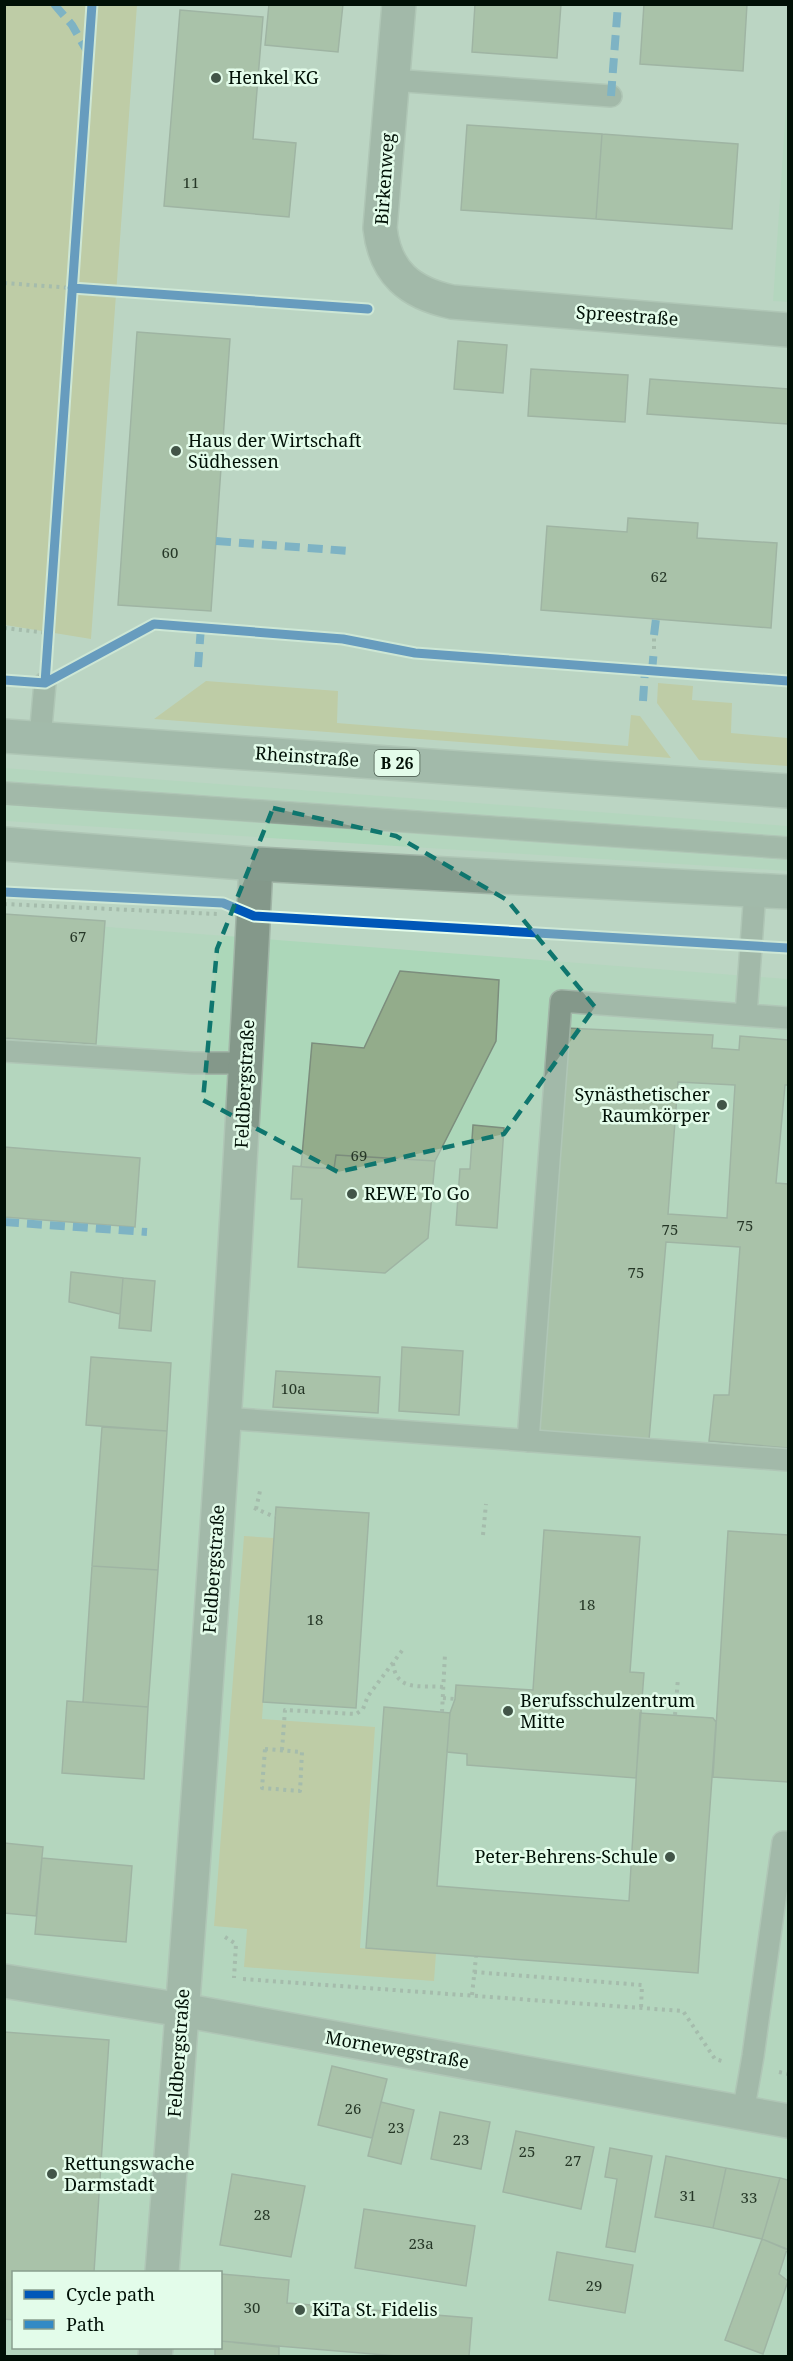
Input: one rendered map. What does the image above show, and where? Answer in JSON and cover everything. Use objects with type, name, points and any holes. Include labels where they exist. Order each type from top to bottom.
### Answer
[{"type":"main road","name":"Rheinstraße","points":[[4,736],[789,792]]},
{"type":"main road","points":[[4,844],[256,864],[789,892]]},
{"type":"street","name":"Birkenweg","points":[[399,4],[380,218],[383,248],[391,265],[411,287],[440,300],[464,303]]},
{"type":"street","name":"Spreestraße","points":[[464,303],[789,330]]},
{"type":"street","name":"Feldbergstraße","points":[[162,2271],[224,1418],[247,1063],[256,864]]},
{"type":"street","name":"Mornewegstraße","points":[[4,1981],[182,2010],[789,2121]]},
{"type":"lane","points":[[392,80],[611,96]]},
{"type":"lane","points":[[40,738],[45,683]]},
{"type":"lane","points":[[4,793],[789,848]]},
{"type":"lane","points":[[746,1015],[755,891]]},
{"type":"lane","points":[[528,1441],[561,1001],[789,1018]]},
{"type":"lane","points":[[4,1052],[193,1064],[247,1063]]},
{"type":"lane","points":[[224,1418],[528,1441],[568,1438],[789,1460]]},
{"type":"lane","points":[[743,2113],[783,1842],[789,1842]]},
{"type":"path","points":[[45,683],[92,4]]},
{"type":"path","points":[[4,283],[72,288]]},
{"type":"path","points":[[4,628],[49,633]]},
{"type":"path","points":[[654,635],[654,649]]},
{"type":"path","points":[[4,904],[254,916]]},
{"type":"path","points":[[256,1509],[260,1491]]},
{"type":"path","points":[[483,1535],[486,1504]]},
{"type":"path","points":[[282,1750],[285,1710],[356,1714],[363,1709],[368,1696],[404,1648]]},
{"type":"path","points":[[442,1712],[446,1654]]},
{"type":"path","points":[[393,1662],[396,1678],[403,1683],[443,1687]]},
{"type":"path","points":[[675,1716],[678,1678]]},
{"type":"path","points":[[443,1698],[455,1699]]},
{"type":"path","points":[[265,1749],[282,1750],[302,1752],[300,1791],[262,1788],[265,1749]]},
{"type":"path","points":[[218,1935],[236,1944],[234,1978]]},
{"type":"path","points":[[472,1995],[476,1957]]},
{"type":"path","points":[[474,1972],[642,1985],[641,2008]]},
{"type":"path","points":[[243,1979],[683,2011]]},
{"type":"highlighted area","points":[[273,808],[396,836],[507,900],[595,1007],[504,1134],[338,1172],[203,1100],[217,949]]},
{"type":"shaded area","points":[[4,5],[137,5],[91,639],[5,625]]},
{"type":"shaded area","points":[[788,77],[788,302],[773,301]]},
{"type":"shaded area","points":[[206,681],[338,691],[337,723],[628,746],[631,715],[640,716],[671,758],[154,719]]},
{"type":"shaded area","points":[[658,683],[693,686],[692,700],[732,703],[731,733],[788,738],[788,766],[699,760],[657,703]]},
{"type":"shaded area","points":[[4,768],[788,826],[788,871],[5,821]]},
{"type":"shaded area","points":[[4,919],[788,979],[788,2356],[5,2356]]},
{"type":"shaded area","points":[[244,1536],[274,1538],[262,1719],[375,1727],[360,1948],[436,1953],[434,1981],[244,1967],[247,1929],[214,1926]]},
{"type":"building","points":[[269,4],[343,4],[338,52],[265,45]]},
{"type":"building","points":[[475,4],[561,4],[557,58],[472,52]]},
{"type":"building","points":[[644,4],[747,4],[743,71],[640,64]]},
{"type":"building","name":"Henkel KG","points":[[180,10],[263,17],[253,139],[296,143],[289,217],[164,206]]},
{"type":"building","points":[[467,125],[602,134],[596,219],[461,210]]},
{"type":"building","points":[[602,134],[738,144],[732,229],[596,219]]},
{"type":"building","name":"Haus der Wirtschaft Südhessen","points":[[137,332],[230,339],[211,611],[118,605]]},
{"type":"building","points":[[458,341],[507,345],[503,393],[454,389]]},
{"type":"building","points":[[531,369],[628,375],[625,422],[528,416]]},
{"type":"building","points":[[650,379],[788,389],[788,424],[647,414]]},
{"type":"building","points":[[628,518],[698,523],[697,538],[777,543],[771,628],[541,610],[547,526],[627,532]]},
{"type":"building","points":[[4,914],[105,921],[96,1044],[4,1038]]},
{"type":"building","points":[[400,971],[499,980],[496,1041],[435,1161],[336,1155],[334,1169],[301,1167],[312,1043],[364,1048]]},
{"type":"building","points":[[566,1028],[713,1035],[712,1048],[739,1050],[740,1036],[788,1040],[788,1085],[785,1085],[776,1183],[788,1184],[788,1448],[709,1441],[714,1395],[729,1395],[740,1247],[666,1242],[649,1440],[538,1431]],"holes":[[[678,1082],[735,1085],[727,1218],[668,1214]]]},
{"type":"building","points":[[473,1125],[504,1128],[497,1228],[456,1225],[460,1169],[470,1169]]},
{"type":"building","points":[[4,1147],[140,1158],[135,1227],[4,1217]]},
{"type":"building","points":[[336,1155],[435,1161],[428,1238],[385,1273],[298,1267],[302,1199],[291,1199],[293,1166],[334,1169]]},
{"type":"building","points":[[71,1272],[123,1278],[120,1314],[69,1302]]},
{"type":"building","points":[[123,1278],[155,1281],[151,1331],[119,1328]]},
{"type":"building","points":[[402,1347],[463,1351],[459,1415],[399,1411]]},
{"type":"building","points":[[91,1357],[171,1363],[167,1431],[86,1425]]},
{"type":"building","points":[[276,1371],[380,1377],[378,1413],[273,1407]]},
{"type":"building","points":[[102,1427],[167,1431],[158,1570],[92,1566]]},
{"type":"building","points":[[276,1507],[369,1513],[356,1708],[263,1702]]},
{"type":"building","points":[[544,1530],[640,1537],[630,1672],[644,1673],[636,1778],[467,1765],[467,1754],[447,1752],[450,1713],[455,1699],[456,1685],[533,1690]]},
{"type":"building","points":[[728,1531],[788,1535],[788,1782],[713,1777]]},
{"type":"building","points":[[92,1566],[158,1570],[148,1707],[83,1702]]},
{"type":"building","points":[[67,1701],[148,1707],[144,1779],[62,1773]]},
{"type":"building","name":"Peter-Behrens-Schule","points":[[384,1707],[450,1713],[437,1886],[629,1901],[640,1713],[713,1718],[716,1722],[698,1973],[366,1948]]},
{"type":"building","points":[[4,1843],[43,1847],[36,1916],[4,1913]]},
{"type":"building","points":[[42,1858],[132,1866],[126,1942],[35,1934]]},
{"type":"building","name":"Rettungswache Darmstadt","points":[[4,2032],[109,2040],[94,2271],[12,2271],[12,2320],[4,2319]]},
{"type":"building","points":[[332,2066],[387,2079],[372,2138],[318,2125]]},
{"type":"building","points":[[381,2102],[414,2110],[401,2164],[368,2156]]},
{"type":"building","points":[[440,2112],[490,2122],[481,2169],[431,2159]]},
{"type":"building","points":[[516,2131],[594,2147],[581,2209],[503,2192]]},
{"type":"building","points":[[610,2148],[652,2156],[635,2252],[606,2247],[617,2179],[605,2177]]},
{"type":"building","points":[[666,2156],[726,2168],[713,2228],[655,2217]]},
{"type":"building","points":[[726,2168],[780,2178],[762,2239],[713,2228]]},
{"type":"building","points":[[232,2174],[305,2186],[291,2257],[220,2245]]},
{"type":"building","points":[[780,2178],[788,2180],[788,2250],[762,2239]]},
{"type":"building","points":[[364,2209],[475,2226],[466,2286],[355,2268]]},
{"type":"building","points":[[762,2239],[787,2249],[779,2274],[788,2281],[763,2354],[725,2340]]},
{"type":"building","points":[[557,2252],[633,2265],[625,2313],[549,2300]]},
{"type":"building","name":"KiTa St. Fidelis","points":[[222,2274],[289,2280],[287,2303],[472,2318],[469,2356],[397,2356],[222,2341]]},
{"type":"building","points":[[222,2341],[279,2347],[279,2356],[215,2356],[215,2349],[222,2349]]},
{"type":"tram line","points":[[4,783],[788,838]]},
{"type":"tram line","points":[[4,804],[788,858]]},
{"type":"marked path","points":[[54,4],[72,25],[87,51]]},
{"type":"marked path","points":[[611,96],[618,4]]},
{"type":"marked path","points":[[216,541],[349,551]]},
{"type":"marked path","points":[[654,635],[656,619]]},
{"type":"marked path","points":[[198,667],[201,627]]},
{"type":"marked path","points":[[652,671],[654,649]]},
{"type":"marked path","points":[[643,701],[645,670]]},
{"type":"marked path","points":[[4,1222],[147,1232]]},
{"type":"cycle path","points":[[45,683],[92,4]]},
{"type":"cycle path","points":[[72,288],[368,309]]},
{"type":"cycle path","points":[[4,680],[45,683],[154,624],[343,639],[415,653],[788,681]]},
{"type":"cycle path","points":[[4,892],[223,903],[254,916],[788,948]]},
{"type":"place","name":"Henkel KG","points":[[216,78]]},
{"type":"place","name":"Haus der Wirtschaft Südhessen","points":[[176,451]]},
{"type":"place","name":"Synästhetischer Raumkörper","points":[[722,1105]]},
{"type":"place","name":"REWE To Go","points":[[352,1194]]},
{"type":"place","name":"Berufsschulzentrum Mitte","points":[[508,1711]]},
{"type":"place","name":"Peter-Behrens-Schule","points":[[670,1857]]},
{"type":"place","name":"Rettungswache Darmstadt","points":[[52,2174]]},
{"type":"place","name":"KiTa St. Fidelis","points":[[300,2310]]}]
